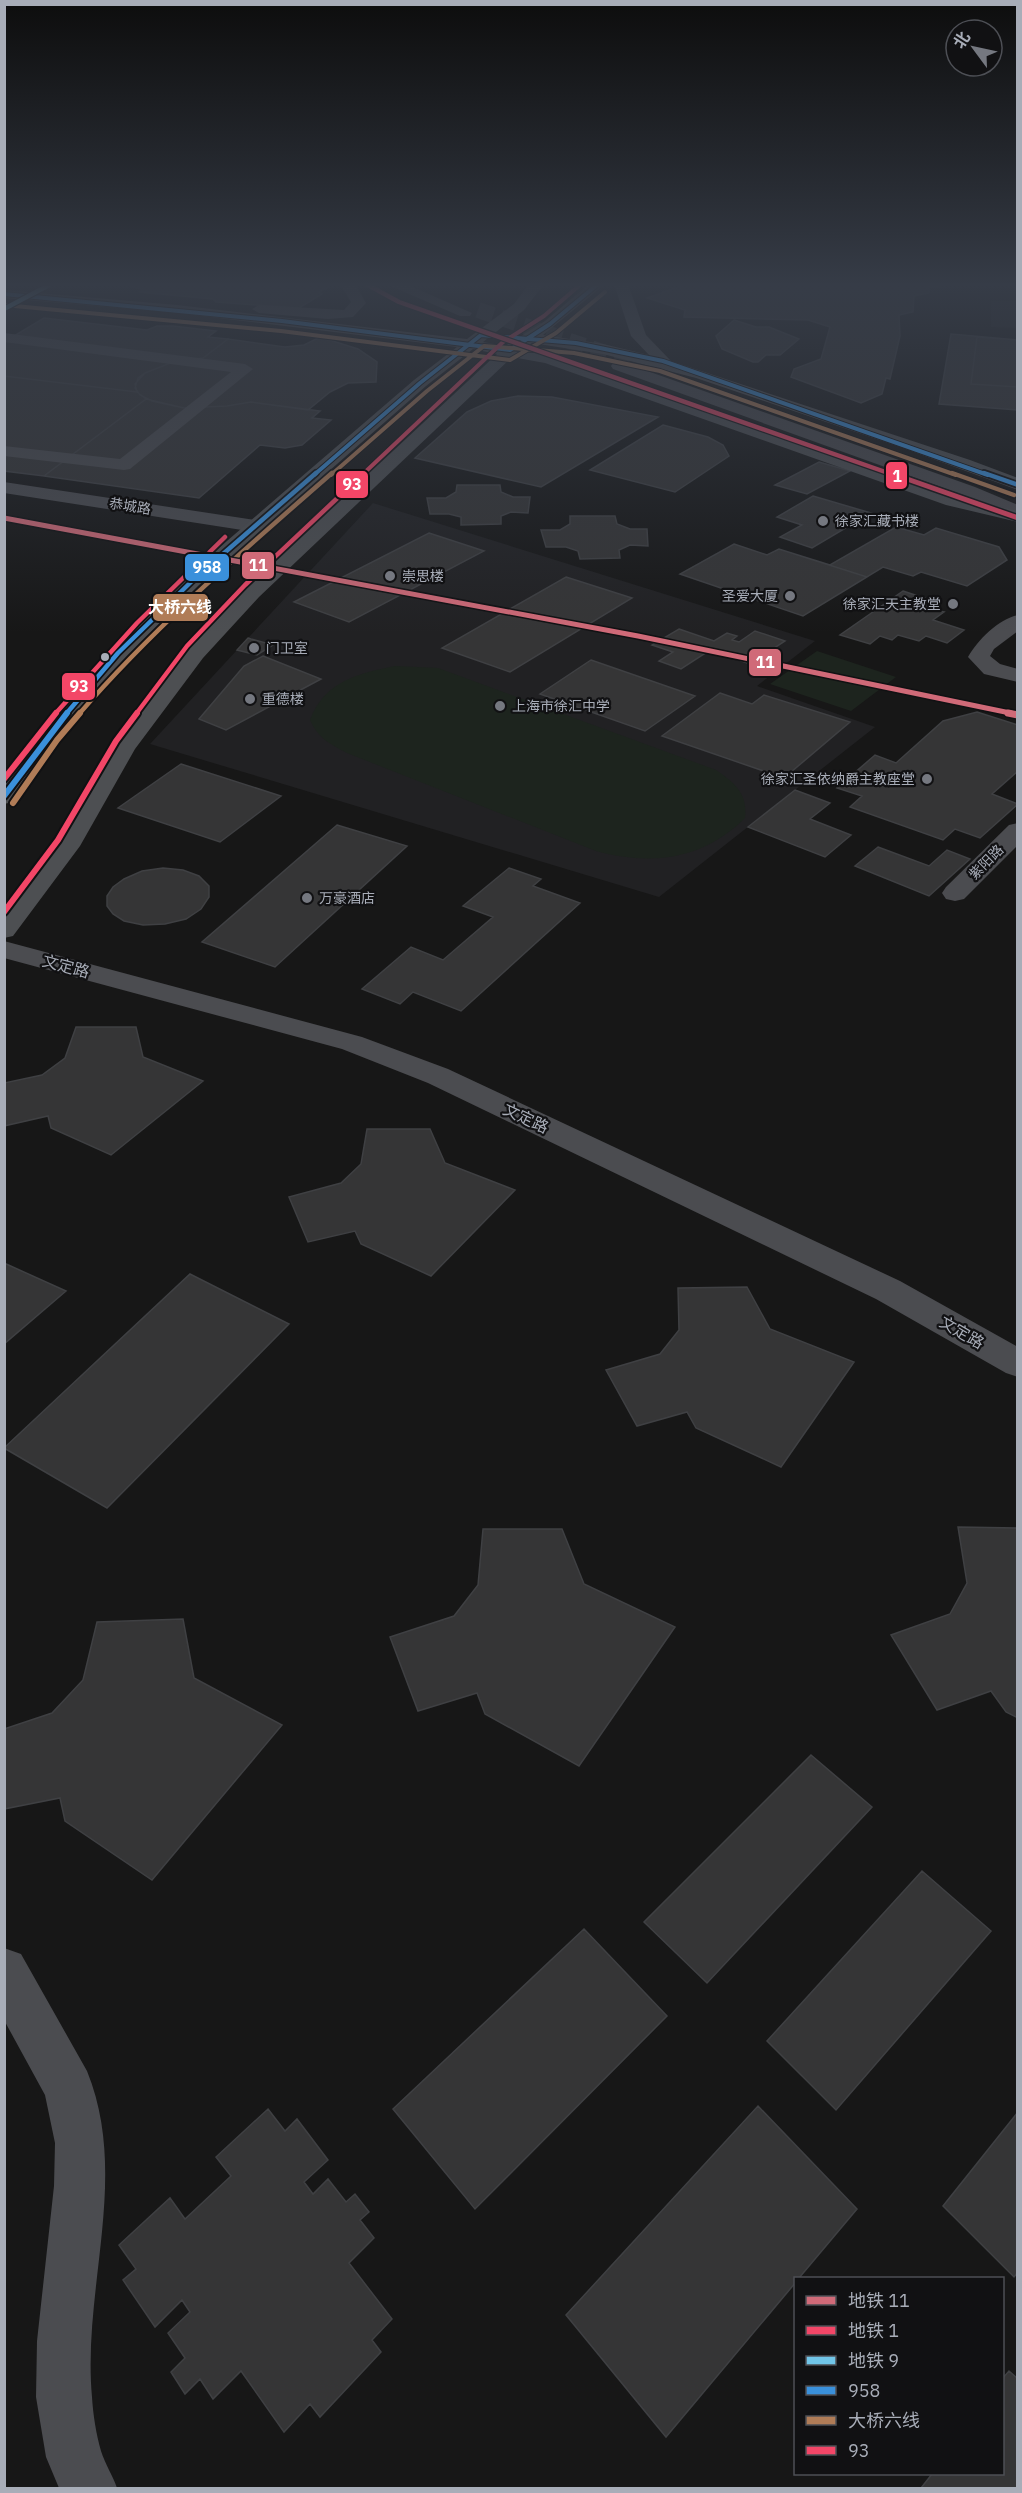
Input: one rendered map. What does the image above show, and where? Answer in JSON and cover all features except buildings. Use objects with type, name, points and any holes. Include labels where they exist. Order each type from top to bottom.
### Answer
[{"type":"main road","points":[[4,796],[49,735],[118,653],[192,581],[402,400]]},
{"type":"main road","points":[[4,930],[67,846],[124,747],[195,653],[252,593],[459,400]]},
{"type":"main road","points":[[671,400],[952,501],[1017,516]]},
{"type":"main road","points":[[725,400],[969,490],[1017,512]]},
{"type":"main road","points":[[734,400],[1017,496]]},
{"type":"main road","points":[[779,400],[1017,485]]},
{"type":"street","points":[[4,451],[124,465],[205,400]]},
{"type":"street","name":"恭城路","points":[[4,487],[255,526]]},
{"type":"street","points":[[1017,621],[986,645],[979,657],[992,669],[1017,676]]},
{"type":"street","name":"紫阳路","points":[[955,893],[1017,830]]},
{"type":"street","name":"文定路","points":[[4,949],[352,1043],[438,1076],[888,1290],[1017,1364]]},
{"type":"street","points":[[4,1971],[69,2089],[80,2143],[78,2207],[64,2341],[64,2397],[74,2457],[89,2488]]},
{"type":"shaded area","name":"上海市徐汇中学","points":[[373,503],[815,641],[757,686],[875,727],[659,897],[150,744]]},
{"type":"shaded area","points":[[817,651],[896,677],[851,711],[770,684]]},
{"type":"shaded area","points":[[395,666],[438,668],[716,770],[739,790],[744,802],[745,818],[712,843],[694,851],[656,858],[616,856],[596,851],[347,753],[321,736],[310,720],[324,696],[333,688],[355,676]]},
{"type":"metro line","name":"1","points":[[681,400],[1018,518]]},
{"type":"metro line","name":"11","points":[[4,518],[638,636],[1018,715]]},
{"type":"transit line","name":"958","points":[[4,796],[49,734],[118,653],[192,581],[400,400]]},
{"type":"transit line","name":"大桥六线","points":[[13,803],[57,740],[126,660],[199,589],[416,400]]},
{"type":"transit line","name":"93","points":[[4,912],[58,840],[116,741],[187,646],[245,585],[441,400]]},
{"type":"transit line","name":"大桥六线","points":[[744,400],[1014,495]]},
{"type":"transit line","name":"958","points":[[776,400],[1018,485]]},
{"type":"transit line","name":"93","points":[[4,779],[55,714],[109,652],[225,537]]},
{"type":"place","name":"徐家汇藏书楼","points":[[823,521]]},
{"type":"place","name":"崇思楼","points":[[390,576]]},
{"type":"place","name":"圣爱大厦","points":[[790,596]]},
{"type":"place","name":"徐家汇天主教堂","points":[[953,604]]},
{"type":"place","name":"门卫室","points":[[254,648]]},
{"type":"place","name":"重德楼","points":[[250,699]]},
{"type":"place","name":"上海市徐汇中学","points":[[500,706]]},
{"type":"place","name":"徐家汇圣依纳爵主教座堂","points":[[927,779]]},
{"type":"place","name":"万豪酒店","points":[[307,898]]}]
